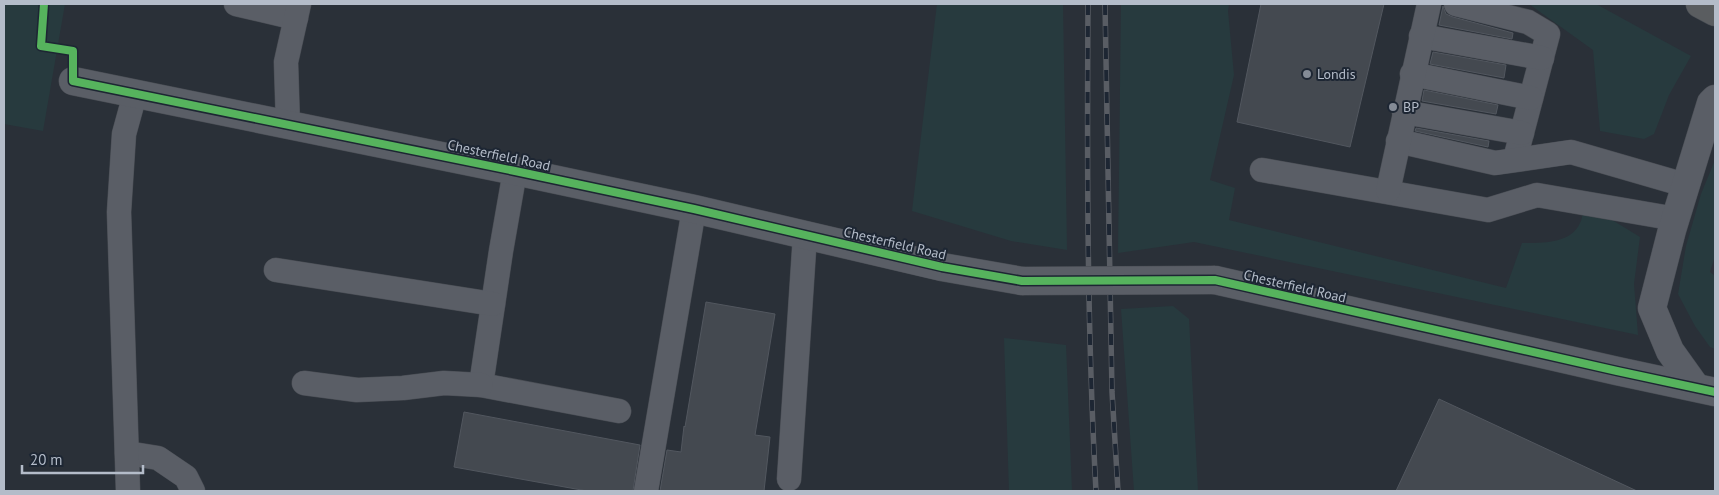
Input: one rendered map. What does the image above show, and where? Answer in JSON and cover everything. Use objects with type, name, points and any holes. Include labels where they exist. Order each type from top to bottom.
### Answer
[{"type":"highway","points":[[1700,4],[1715,12]]},
{"type":"street","name":"Chesterfield Road","points":[[72,81],[694,209],[942,267],[1022,281],[1215,280],[1617,372],[1705,389]]},
{"type":"street","points":[[1705,389],[1670,351],[1652,308],[1685,185],[1711,103],[1715,100]]},
{"type":"lane","points":[[236,4],[298,11],[286,62],[288,126]]},
{"type":"lane","points":[[1388,192],[1412,74],[1429,4]]},
{"type":"lane","points":[[1456,4],[1528,22],[1548,34],[1515,159]]},
{"type":"lane","points":[[1421,36],[1542,58]]},
{"type":"lane","points":[[1412,74],[1531,98]]},
{"type":"lane","points":[[128,491],[119,212],[124,134],[135,94]]},
{"type":"lane","points":[[1404,112],[1522,133]]},
{"type":"lane","points":[[1398,141],[1495,163],[1571,152],[1685,185]]},
{"type":"lane","points":[[1262,170],[1488,210],[1537,195],[1676,219]]},
{"type":"lane","points":[[481,385],[515,171]]},
{"type":"lane","points":[[646,491],[694,209]]},
{"type":"lane","points":[[789,479],[805,235]]},
{"type":"lane","points":[[276,270],[493,304]]},
{"type":"lane","points":[[304,383],[357,390],[403,388],[444,383],[481,385],[618,411]]},
{"type":"lane","points":[[127,453],[158,458],[186,478],[193,491]]},
{"type":"green space","points":[[4,4],[65,4],[43,131],[4,124]]},
{"type":"green space","points":[[937,4],[1063,4],[1067,250],[1011,241],[912,211]]},
{"type":"green space","points":[[1121,4],[1229,4],[1234,75],[1210,180],[1235,188],[1229,220],[1506,288],[1522,243],[1538,243],[1563,239],[1576,230],[1582,219],[1583,211],[1604,215],[1640,237],[1634,284],[1638,335],[1194,242],[1118,253]]},
{"type":"green space","points":[[1529,4],[1596,4],[1691,56],[1669,95],[1654,134],[1644,139],[1600,131],[1593,50]]},
{"type":"green space","points":[[1715,160],[1715,256],[1710,272],[1715,276],[1715,349],[1710,347],[1695,326],[1678,294],[1686,246],[1701,194]]},
{"type":"green space","points":[[1173,306],[1189,319],[1198,491],[1134,491],[1121,309]]},
{"type":"green space","points":[[1004,338],[1066,345],[1072,491],[1009,491]]},
{"type":"building","name":"Londis","points":[[1261,4],[1384,4],[1350,147],[1237,122]]},
{"type":"building","points":[[1443,6],[1446,14],[1513,33],[1512,39],[1439,25]]},
{"type":"building","points":[[1433,52],[1506,65],[1504,78],[1430,64]]},
{"type":"building","points":[[1424,90],[1498,105],[1496,114],[1422,101]]},
{"type":"building","points":[[1416,128],[1489,141],[1488,147],[1415,131]]},
{"type":"building","points":[[706,302],[775,314],[755,435],[770,437],[764,491],[660,491],[667,450],[681,452]]},
{"type":"building","points":[[1439,399],[1637,491],[1396,491]]},
{"type":"building","points":[[464,412],[640,445],[633,491],[587,491],[454,467]]},
{"type":"railway","points":[[1088,4],[1089,308],[1096,491]]},
{"type":"railway","points":[[1105,4],[1112,392],[1118,491]]},
{"type":"cycle path","points":[[44,4],[41,46],[73,51],[73,81],[694,209],[942,267],[1022,281],[1215,280],[1715,392]]},
{"type":"place","name":"Londis","points":[[1307,74]]},
{"type":"place","name":"BP","points":[[1393,107]]}]
